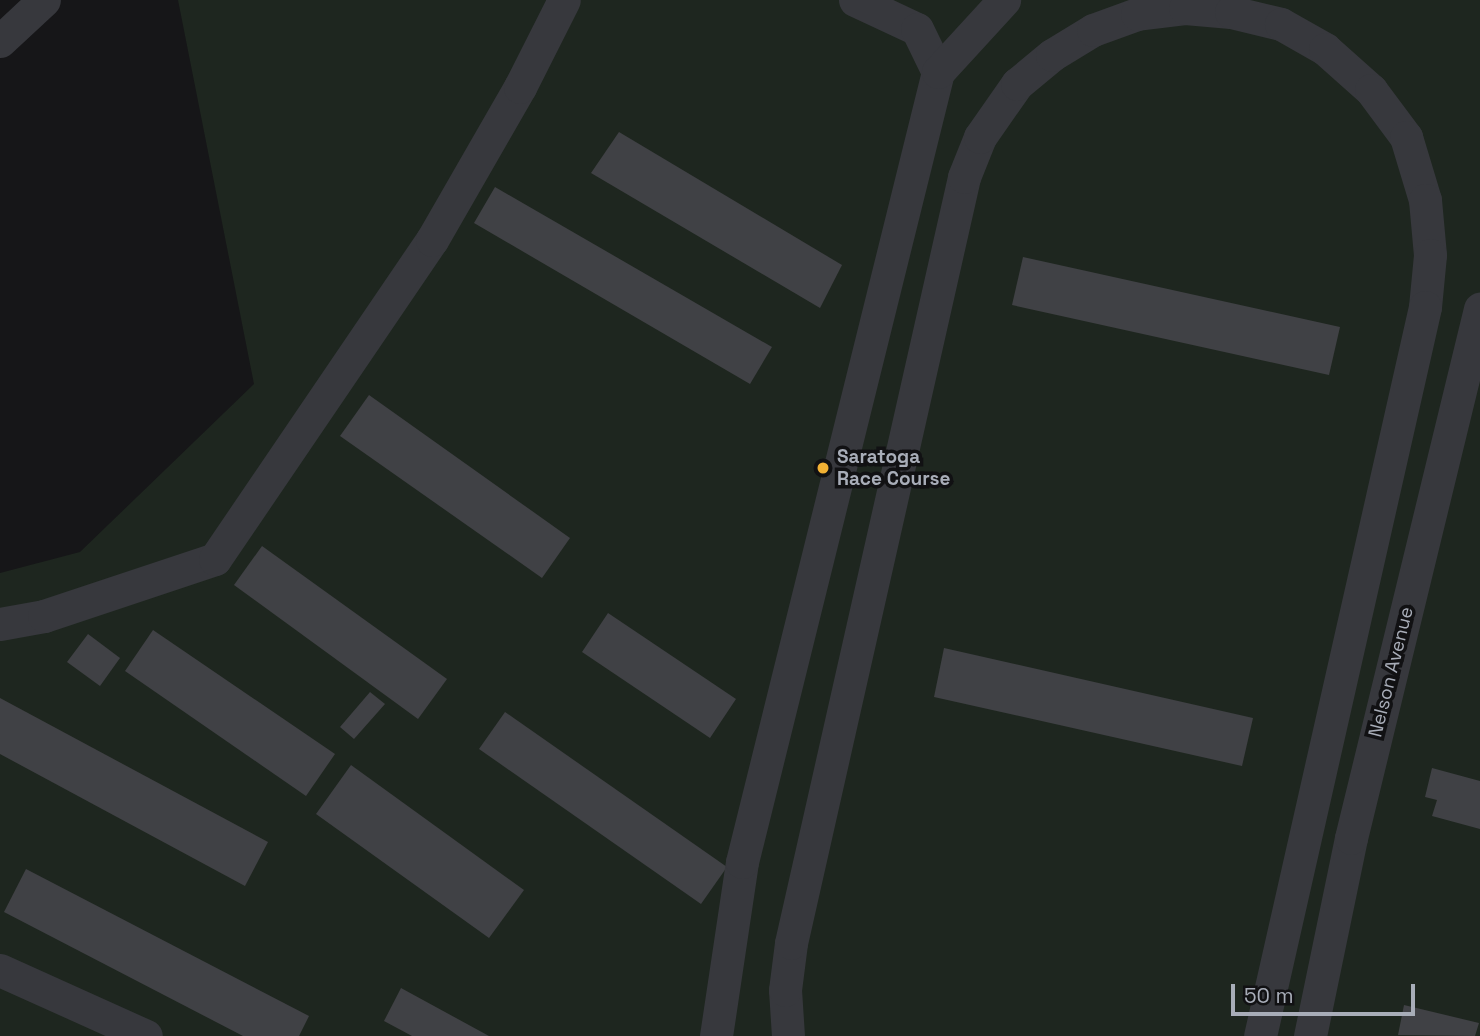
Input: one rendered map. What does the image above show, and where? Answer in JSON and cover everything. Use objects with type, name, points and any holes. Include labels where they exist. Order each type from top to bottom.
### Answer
[{"type":"street","points":[[0,41],[44,0]]},
{"type":"street","points":[[0,624],[44,616],[215,559],[432,240],[520,87],[564,0]]},
{"type":"street","points":[[855,0],[917,29],[938,72]]},
{"type":"street","points":[[716,1036],[741,862],[938,72],[1004,0]]},
{"type":"street","points":[[788,1036],[785,990],[790,943],[964,177],[980,137],[1017,84],[1052,55],[1093,30],[1137,14],[1185,8],[1231,12],[1281,24],[1325,49],[1371,90],[1406,137],[1425,200],[1430,255],[1425,307],[1260,1036]]},
{"type":"street","name":"Nelson Avenue","points":[[1310,1036],[1354,825],[1468,406],[1480,309]]},
{"type":"street","points":[[0,970],[146,1036]]},
{"type":"shaded area","name":"Saratoga Race Course","points":[[178,0],[1480,0],[1480,1036],[0,1036],[0,573],[80,552],[254,384]]},
{"type":"building","points":[[619,132],[842,265],[820,308],[591,173]]},
{"type":"building","points":[[495,187],[772,347],[750,384],[474,223]]},
{"type":"building","points":[[1023,257],[1340,327],[1329,375],[1012,305]]},
{"type":"building","points":[[369,395],[570,538],[542,578],[340,436]]},
{"type":"building","points":[[262,546],[447,679],[418,719],[234,585]]},
{"type":"building","points":[[608,613],[736,699],[710,738],[582,652]]},
{"type":"building","points":[[153,630],[335,754],[306,796],[125,671]]},
{"type":"building","points":[[88,634],[120,658],[100,686],[67,662]]},
{"type":"building","points":[[944,648],[1253,718],[1242,766],[934,697]]},
{"type":"building","points":[[370,692],[385,704],[354,739],[340,727]]},
{"type":"building","points":[[0,698],[268,842],[245,886],[0,754]]},
{"type":"building","points":[[505,712],[727,867],[701,904],[479,749]]},
{"type":"building","points":[[351,765],[524,890],[489,938],[316,814]]},
{"type":"building","points":[[1432,768],[1480,781],[1480,829],[1432,816],[1437,800],[1425,797]]},
{"type":"building","points":[[26,869],[309,1016],[299,1036],[243,1036],[4,912]]},
{"type":"building","points":[[401,988],[489,1036],[412,1036],[384,1021]]},
{"type":"building","points":[[1404,1005],[1479,1023],[1475,1036],[1398,1035]]},
{"type":"place","name":"Saratoga Race Course","points":[[823,468]]}]
